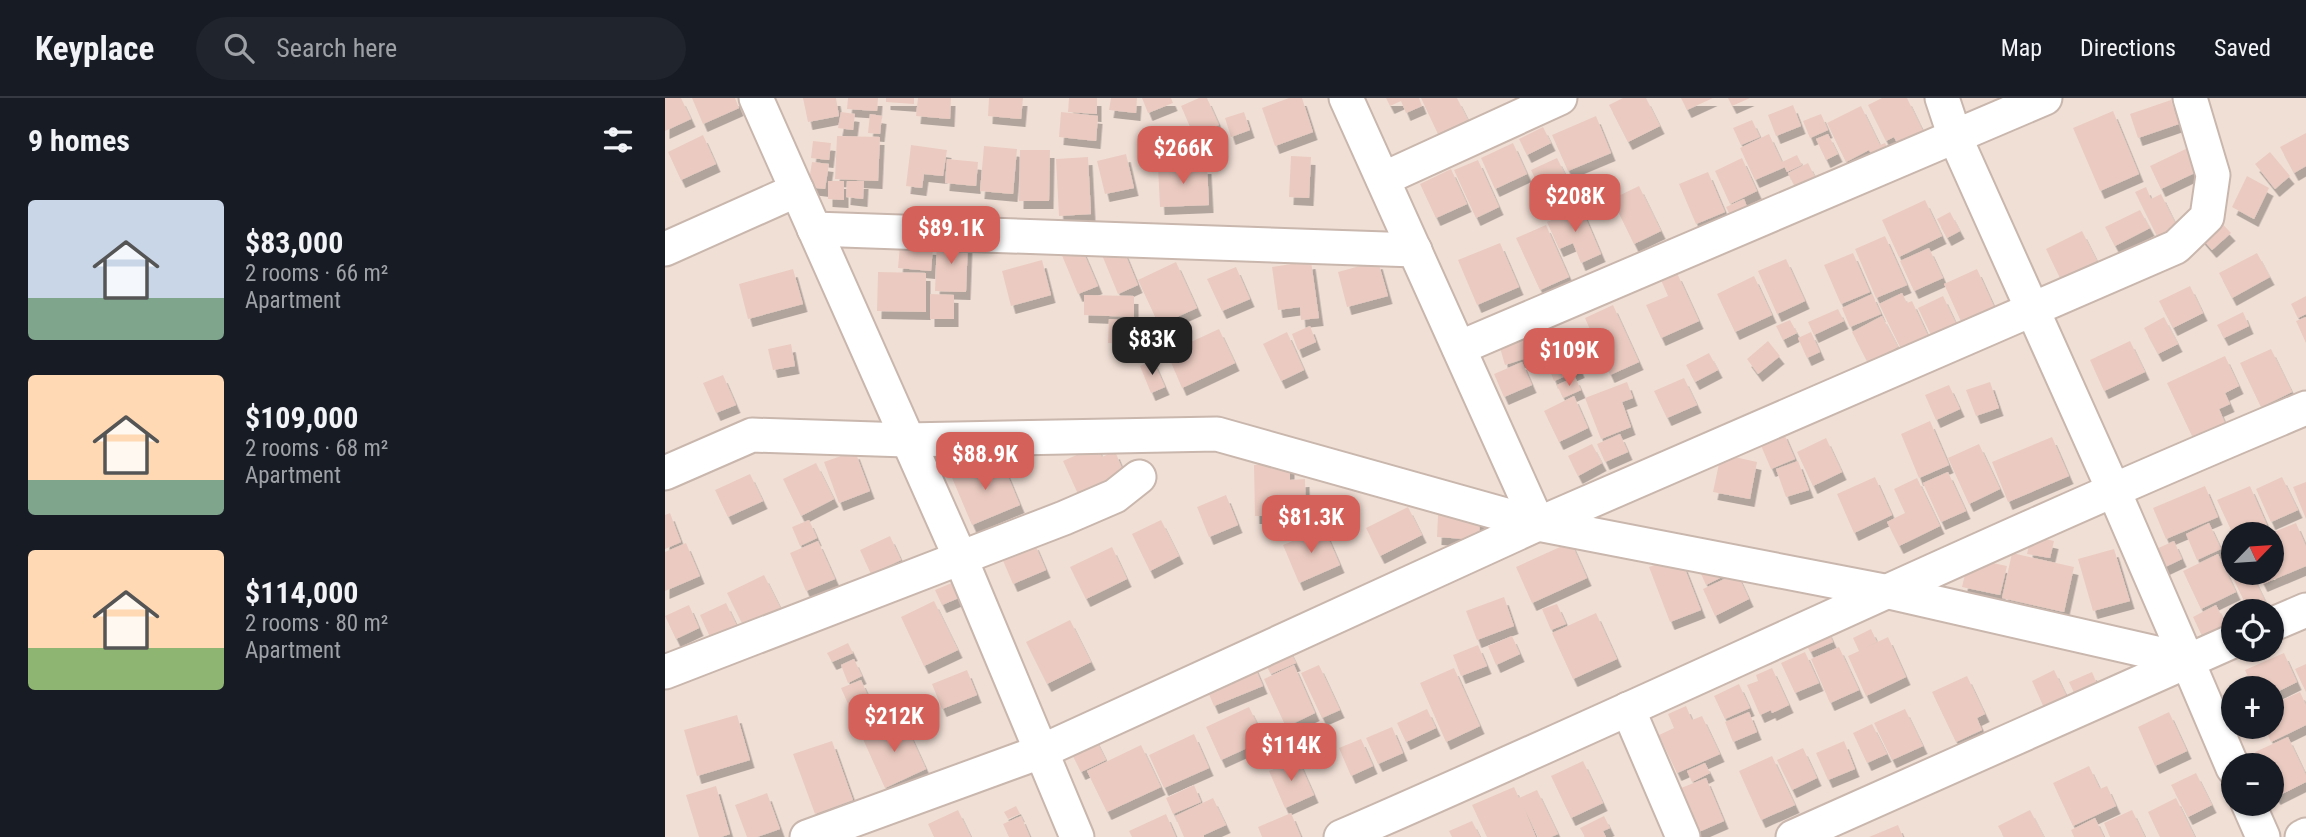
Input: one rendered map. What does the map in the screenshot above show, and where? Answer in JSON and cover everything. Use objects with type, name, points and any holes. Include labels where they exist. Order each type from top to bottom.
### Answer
[{"type":"street","points":[[756,98],[960,557],[1077,837]]},
{"type":"street","points":[[1346,98],[1538,524]]},
{"type":"street","points":[[1383,179],[1560,98]]},
{"type":"street","points":[[1942,98],[1955,137],[2113,489],[2226,753]]},
{"type":"street","points":[[1459,348],[2045,98]]},
{"type":"street","points":[[807,837],[1040,751],[1538,524],[2176,247],[2207,217],[2213,175],[2190,98]]},
{"type":"street","points":[[665,249],[797,190]]},
{"type":"street","points":[[814,229],[1415,250]]},
{"type":"street","points":[[1341,837],[2113,489],[2306,408]]},
{"type":"street","points":[[665,473],[752,435],[906,440],[1217,434],[1538,524],[1889,592],[2186,660]]},
{"type":"street","points":[[665,673],[1064,518],[1115,496],[1139,477]]},
{"type":"street","points":[[2284,619],[2306,610]]},
{"type":"street","points":[[1793,837],[2221,646]]},
{"type":"street","points":[[1628,709],[1683,837]]},
{"type":"street","points":[[2254,816],[2263,837]]},
{"type":"shaded area","points":[[665,98],[2306,98],[2306,837],[665,837]]},
{"type":"building","points":[[665,98],[681,98],[691,119],[665,131]]},
{"type":"building","points":[[692,98],[735,98],[739,108],[703,124]]},
{"type":"building","points":[[803,98],[836,98],[839,116],[808,122]]},
{"type":"building","points":[[848,98],[878,98],[877,111],[847,109]]},
{"type":"building","points":[[886,98],[914,98],[914,104],[886,102]]},
{"type":"building","points":[[918,98],[951,98],[950,119],[916,116]]},
{"type":"building","points":[[989,98],[1023,98],[1021,119],[988,116]]},
{"type":"building","points":[[1069,98],[1097,98],[1097,114],[1068,112]]},
{"type":"building","points":[[1111,98],[1137,98],[1136,113],[1109,110]]},
{"type":"building","points":[[1142,98],[1171,98],[1173,103],[1148,113]]},
{"type":"building","points":[[1199,98],[1207,98],[1219,125],[1194,136],[1181,106]]},
{"type":"building","points":[[1289,98],[1302,98],[1313,132],[1275,146],[1262,108]]},
{"type":"building","points":[[1386,98],[1419,98],[1422,106],[1406,113],[1401,101],[1390,106]]},
{"type":"building","points":[[1421,98],[1457,98],[1468,120],[1438,134]]},
{"type":"building","points":[[1623,98],[1646,98],[1660,126],[1628,142],[1609,105]]},
{"type":"building","points":[[1681,98],[1713,98],[1687,110]]},
{"type":"building","points":[[1728,98],[1750,98],[1732,106]]},
{"type":"building","points":[[1882,98],[1907,98],[1925,135],[1899,147],[1894,137],[1886,141],[1868,105]]},
{"type":"building","points":[[2171,100],[2179,124],[2138,138],[2130,114]]},
{"type":"building","points":[[1793,105],[1801,126],[1776,136],[1768,115]]},
{"type":"building","points":[[1861,106],[1880,145],[1885,143],[1890,153],[1875,161],[1869,150],[1846,162],[1827,123]]},
{"type":"building","points":[[2113,111],[2139,174],[2100,191],[2073,128]]},
{"type":"building","points":[[841,112],[855,114],[853,130],[838,128]]},
{"type":"building","points":[[1061,112],[1098,116],[1096,141],[1059,137]]},
{"type":"building","points":[[1244,112],[1250,130],[1231,137],[1225,118]]},
{"type":"building","points":[[870,114],[882,116],[880,134],[868,133]]},
{"type":"building","points":[[1821,114],[1828,130],[1810,138],[1803,121]]},
{"type":"building","points":[[1596,116],[1611,153],[1568,171],[1552,135]]},
{"type":"building","points":[[1752,120],[1760,137],[1741,145],[1733,128]]},
{"type":"building","points":[[1543,127],[1551,143],[1527,155],[1519,139]]},
{"type":"building","points":[[2306,133],[2306,166],[2294,173],[2280,147]]},
{"type":"building","points":[[1769,134],[1782,162],[1797,155],[1802,165],[1787,172],[1785,167],[1755,180],[1740,148]]},
{"type":"building","points":[[1828,134],[1838,154],[1826,160],[1816,139]]},
{"type":"building","points":[[703,135],[716,164],[681,180],[668,152]]},
{"type":"building","points":[[837,136],[880,137],[878,181],[835,179]]},
{"type":"building","points":[[813,141],[831,143],[829,160],[811,158]]},
{"type":"building","points":[[1513,143],[1527,174],[1495,189],[1481,158]]},
{"type":"building","points":[[911,145],[947,150],[943,176],[924,174],[922,188],[906,186]]},
{"type":"building","points":[[984,146],[1017,149],[1013,194],[980,191]]},
{"type":"building","points":[[2192,146],[2203,169],[2161,189],[2150,166]]},
{"type":"building","points":[[1215,148],[1216,163],[1158,166],[1157,151]]},
{"type":"building","points":[[1020,150],[1050,150],[1049,201],[1019,201]]},
{"type":"building","points":[[2270,152],[2290,176],[2275,189],[2255,164]]},
{"type":"building","points":[[1126,154],[1134,188],[1105,194],[1097,161]]},
{"type":"building","points":[[1291,156],[1311,157],[1309,198],[1289,197]]},
{"type":"building","points":[[1088,157],[1091,214],[1059,216],[1056,159]]},
{"type":"building","points":[[1557,158],[1568,180],[1542,193],[1531,170]]},
{"type":"building","points":[[1742,158],[1757,191],[1730,204],[1715,171]]},
{"type":"building","points":[[947,159],[978,162],[976,186],[945,183]]},
{"type":"building","points":[[1478,160],[1499,207],[1476,218],[1454,170]]},
{"type":"building","points":[[812,162],[829,164],[825,189],[808,187]]},
{"type":"building","points":[[1808,163],[1817,181],[1797,191],[1788,173]]},
{"type":"building","points":[[1207,166],[1209,205],[1160,207],[1158,167]]},
{"type":"building","points":[[1451,169],[1467,204],[1436,218],[1420,184]]},
{"type":"building","points":[[1708,172],[1725,212],[1696,224],[1679,184]]},
{"type":"building","points":[[2247,176],[2269,188],[2254,219],[2232,207]]},
{"type":"building","points":[[828,181],[844,181],[844,200],[828,199]]},
{"type":"building","points":[[847,181],[864,181],[863,199],[846,197]]},
{"type":"building","points":[[1639,186],[1661,231],[1634,244],[1612,199]]},
{"type":"building","points":[[2146,187],[2151,199],[2161,194],[2181,235],[2161,244],[2135,192]]},
{"type":"building","points":[[1744,199],[1748,209],[1731,217],[1726,207]]},
{"type":"building","points":[[1925,200],[1942,236],[1899,257],[1882,220]]},
{"type":"building","points":[[1581,207],[1601,254],[1581,263],[1573,243],[1559,249],[1547,222]]},
{"type":"building","points":[[2140,210],[2150,228],[2115,246],[2105,227]]},
{"type":"building","points":[[1950,212],[1960,231],[1947,238],[1937,219]]},
{"type":"building","points":[[2217,218],[2231,233],[2212,250],[2199,235]]},
{"type":"building","points":[[1546,225],[1569,277],[1540,290],[1516,238]]},
{"type":"building","points":[[2082,231],[2097,261],[2060,278],[2046,249]]},
{"type":"building","points":[[1885,236],[1907,285],[1876,298],[1855,249]]},
{"type":"building","points":[[937,239],[968,240],[966,292],[935,291]]},
{"type":"building","points":[[1500,243],[1519,287],[1477,305],[1458,260]]},
{"type":"building","points":[[1080,244],[1098,286],[1078,294],[1061,253]]},
{"type":"building","points":[[900,245],[933,247],[931,271],[898,268]]},
{"type":"building","points":[[1122,246],[1138,285],[1118,294],[1102,255]]},
{"type":"building","points":[[1929,248],[1943,278],[1914,291],[1900,261]]},
{"type":"building","points":[[1853,253],[1870,292],[1841,304],[1824,265]]},
{"type":"building","points":[[2257,253],[2270,277],[2232,298],[2219,273]]},
{"type":"building","points":[[1786,259],[1805,301],[1777,314],[1758,271]]},
{"type":"building","points":[[1042,260],[1051,295],[1011,306],[1002,271]]},
{"type":"building","points":[[1311,261],[1319,318],[1301,320],[1300,307],[1278,310],[1272,267]]},
{"type":"building","points":[[1378,261],[1388,296],[1347,307],[1338,272]]},
{"type":"building","points":[[1176,262],[1197,308],[1159,325],[1138,280]]},
{"type":"building","points":[[1236,267],[1250,299],[1222,311],[1207,279]]},
{"type":"building","points":[[793,269],[803,304],[748,319],[739,284]]},
{"type":"building","points":[[1977,269],[1997,313],[1964,328],[1944,284]]},
{"type":"building","points":[[878,272],[926,273],[926,312],[877,311]]},
{"type":"building","points":[[1677,273],[1699,321],[1661,338],[1646,305],[1668,296],[1661,280]]},
{"type":"building","points":[[1754,276],[1772,315],[1735,332],[1717,294]]},
{"type":"building","points":[[2190,286],[2203,313],[2173,328],[2159,301]]},
{"type":"building","points":[[1902,293],[1907,303],[1912,301],[1930,340],[1903,353],[1879,304]]},
{"type":"building","points":[[930,294],[954,295],[954,319],[930,319]]},
{"type":"building","points":[[1872,294],[1881,314],[1850,327],[1842,308]]},
{"type":"building","points":[[1084,295],[1134,296],[1134,317],[1084,315]]},
{"type":"building","points":[[1943,296],[1961,334],[1936,345],[1918,308]]},
{"type":"building","points":[[2306,296],[2306,314],[2298,318],[2291,304]]},
{"type":"building","points":[[1613,305],[1639,362],[1610,375],[1585,318]]},
{"type":"building","points":[[1838,309],[1844,321],[1814,335],[1808,322]]},
{"type":"building","points":[[2243,312],[2249,326],[2224,338],[2217,325]]},
{"type":"building","points":[[1882,316],[1898,347],[1868,363],[1852,332]]},
{"type":"building","points":[[2164,317],[2178,344],[2158,354],[2144,328]]},
{"type":"building","points":[[2306,317],[2306,343],[2296,321]]},
{"type":"building","points":[[1109,319],[1155,321],[1154,345],[1108,343]]},
{"type":"building","points":[[1790,320],[1797,333],[1783,340],[1776,326]]},
{"type":"building","points":[[1181,324],[1189,341],[1170,350],[1162,333]]},
{"type":"building","points":[[1310,326],[1316,342],[1298,350],[1292,334]]},
{"type":"building","points":[[1219,329],[1235,363],[1182,388],[1167,353]]},
{"type":"building","points":[[1528,331],[1536,355],[1505,365],[1498,341]]},
{"type":"building","points":[[1287,332],[1304,370],[1281,381],[1263,344]]},
{"type":"building","points":[[1811,332],[1820,352],[1807,358],[1798,338]]},
{"type":"building","points":[[1768,341],[1780,356],[1758,374],[1747,359]]},
{"type":"building","points":[[2130,341],[2145,372],[2104,391],[2090,360]]},
{"type":"building","points":[[791,344],[795,366],[773,370],[768,349]]},
{"type":"building","points":[[1570,344],[1580,370],[1554,381],[1544,355]]},
{"type":"building","points":[[2271,349],[2292,392],[2261,407],[2240,363]]},
{"type":"building","points":[[1709,353],[1718,370],[1695,382],[1686,365]]},
{"type":"building","points":[[2225,356],[2239,386],[2225,393],[2230,404],[2219,409],[2225,423],[2193,438],[2167,383]]},
{"type":"building","points":[[1153,360],[1165,387],[1151,393],[1140,366]]},
{"type":"building","points":[[1522,362],[1532,385],[1504,397],[1494,374]]},
{"type":"building","points":[[723,375],[736,405],[716,413],[703,383]]},
{"type":"building","points":[[1575,377],[1581,390],[1563,398],[1557,385]]},
{"type":"building","points":[[1684,378],[1697,405],[1667,418],[1654,391]]},
{"type":"building","points":[[1627,382],[1633,398],[1622,402],[1631,427],[1601,439],[1585,398]]},
{"type":"building","points":[[1990,382],[1999,408],[1976,416],[1966,390]]},
{"type":"building","points":[[1949,385],[1960,409],[1936,420],[1925,395]]},
{"type":"building","points":[[1574,396],[1588,428],[1559,442],[1544,411]]},
{"type":"building","points":[[1930,421],[1949,465],[1919,478],[1901,434]]},
{"type":"building","points":[[1783,431],[1795,459],[1771,469],[1759,441]]},
{"type":"building","points":[[1620,434],[1628,452],[1605,462],[1597,444]]},
{"type":"building","points":[[2052,437],[2069,476],[2008,502],[1992,462]]},
{"type":"building","points":[[1826,438],[1842,472],[1813,486],[1797,452]]},
{"type":"building","points":[[1592,444],[1602,463],[1578,476],[1568,456]]},
{"type":"building","points":[[1979,444],[2000,489],[1969,504],[1948,458]]},
{"type":"building","points":[[1097,446],[1102,457],[1115,451],[1124,473],[1078,494],[1063,461]]},
{"type":"building","points":[[855,451],[870,491],[839,503],[824,462]]},
{"type":"building","points":[[1721,454],[1757,462],[1750,499],[1713,492]]},
{"type":"building","points":[[1798,461],[1809,490],[1786,497],[1776,469]]},
{"type":"building","points":[[977,462],[981,473],[1003,464],[1020,505],[972,525],[950,473]]},
{"type":"building","points":[[816,463],[834,499],[801,516],[783,479]]},
{"type":"building","points":[[1290,464],[1290,480],[1305,479],[1306,516],[1255,516],[1254,465]]},
{"type":"building","points":[[1948,472],[1966,511],[1941,522],[1923,483]]},
{"type":"building","points":[[750,474],[763,501],[728,517],[715,490]]},
{"type":"building","points":[[1875,477],[1892,515],[1854,533],[1837,494]]},
{"type":"building","points":[[2282,477],[2298,510],[2271,522],[2256,489]]},
{"type":"building","points":[[1917,478],[1940,526],[1899,546],[1887,522],[1905,513],[1894,489]]},
{"type":"building","points":[[2306,482],[2306,519],[2293,487]]},
{"type":"building","points":[[2205,486],[2218,517],[2166,539],[2153,508]]},
{"type":"building","points":[[2250,486],[2266,522],[2227,522],[2217,500]]},
{"type":"building","points":[[1226,495],[1238,525],[1209,537],[1197,507]]},
{"type":"building","points":[[1408,507],[1422,535],[1380,556],[1366,528]]},
{"type":"building","points":[[670,513],[681,542],[665,549],[665,515]]},
{"type":"building","points":[[1438,515],[1480,518],[1479,540],[1437,537]]},
{"type":"building","points":[[809,520],[817,538],[800,546],[792,527]]},
{"type":"building","points":[[1161,520],[1179,556],[1150,571],[1132,534]]},
{"type":"building","points":[[2209,523],[2221,549],[2197,560],[2186,534]]},
{"type":"building","points":[[2296,523],[2306,546],[2306,566],[2284,575],[2284,528]]},
{"type":"building","points":[[1324,528],[1340,565],[1299,583],[1283,545]]},
{"type":"building","points":[[890,536],[901,560],[871,574],[860,550]]},
{"type":"building","points":[[2031,536],[2054,541],[2050,558],[2027,554]]},
{"type":"building","points":[[818,541],[835,579],[806,591],[790,553]]},
{"type":"building","points":[[2174,541],[2182,559],[2163,568],[2154,550]]},
{"type":"building","points":[[1034,542],[1046,570],[1013,584],[1001,556]]},
{"type":"building","points":[[1571,542],[1587,578],[1532,603],[1516,567]]},
{"type":"building","points":[[686,543],[700,576],[665,591],[665,552]]},
{"type":"building","points":[[1112,547],[1127,579],[1086,599],[1070,567]]},
{"type":"building","points":[[2114,549],[2130,601],[2093,611],[2078,559]]},
{"type":"building","points":[[2012,553],[2074,567],[2064,612],[2002,598]]},
{"type":"building","points":[[2218,554],[2221,560],[2221,585],[2233,585],[2236,592],[2201,609],[2183,571]]},
{"type":"building","points":[[1680,556],[1701,610],[1670,622],[1649,567]]},
{"type":"building","points":[[1969,558],[2007,566],[2000,595],[1962,587]]},
{"type":"building","points":[[1721,565],[1726,575],[1706,585],[1701,574]]},
{"type":"building","points":[[1737,573],[1749,599],[1715,616],[1703,589]]},
{"type":"building","points":[[764,575],[782,611],[745,629],[727,593]]},
{"type":"building","points":[[954,582],[961,597],[942,605],[935,590]]},
{"type":"building","points":[[2236,585],[2257,585],[2264,599],[2243,599]]},
{"type":"building","points":[[1504,597],[1514,626],[1477,640],[1466,611]]},
{"type":"building","points":[[934,601],[958,650],[924,666],[901,617]]},
{"type":"building","points":[[726,603],[737,626],[711,639],[700,615]]},
{"type":"building","points":[[1557,604],[1566,624],[1551,630],[1542,609]]},
{"type":"building","points":[[689,605],[699,628],[676,639],[665,616]]},
{"type":"building","points":[[2216,605],[2221,615],[2221,634],[2205,642],[2193,617]]},
{"type":"building","points":[[1596,613],[1617,659],[1573,679],[1552,633]]},
{"type":"building","points":[[1070,620],[1091,662],[1047,684],[1026,642]]},
{"type":"building","points":[[1827,629],[1833,642],[1810,652],[1804,639]]},
{"type":"building","points":[[1871,629],[1877,642],[1865,648],[1888,637],[1906,677],[1866,696],[1848,656],[1859,651],[1853,638]]},
{"type":"building","points":[[1512,636],[1520,654],[1496,665],[1488,646]]},
{"type":"building","points":[[848,643],[853,653],[832,662],[827,653]]},
{"type":"building","points":[[1286,643],[1296,663],[1271,674],[1260,653]]},
{"type":"building","points":[[1478,645],[1487,666],[1461,676],[1453,655]]},
{"type":"building","points":[[1839,647],[1859,690],[1830,703],[1811,659]]},
{"type":"building","points":[[1805,652],[1819,683],[1795,693],[1781,663]]},
{"type":"building","points":[[2284,653],[2297,682],[2284,688],[2284,676],[2248,676],[2245,670],[2263,662],[2284,662]]},
{"type":"building","points":[[1251,658],[1263,686],[1214,706],[1202,678]]},
{"type":"building","points":[[854,659],[862,676],[848,683],[841,665]]},
{"type":"building","points":[[2306,664],[2306,692],[2295,669]]},
{"type":"building","points":[[1294,665],[1315,713],[1286,727],[1264,679]]},
{"type":"building","points":[[1319,665],[1340,710],[1322,718],[1301,673]]},
{"type":"building","points":[[1454,668],[1480,726],[1446,742],[1420,683]]},
{"type":"building","points":[[1772,668],[1789,705],[1760,715],[1747,685],[1758,681],[1756,675]]},
{"type":"building","points":[[967,670],[977,695],[942,709],[932,684]]},
{"type":"building","points":[[2054,670],[2068,699],[2045,710],[2032,681]]},
{"type":"building","points":[[2092,672],[2098,686],[2076,697],[2069,682]]},
{"type":"building","points":[[1967,676],[1985,714],[1977,718],[1982,730],[1956,742],[1932,692]]},
{"type":"building","points":[[861,680],[873,707],[853,715],[841,688]]},
{"type":"building","points":[[1739,684],[1750,708],[1725,719],[1714,696]]},
{"type":"building","points":[[2300,692],[2306,705],[2306,725],[2284,736],[2284,699]]},
{"type":"building","points":[[1686,706],[1692,720],[1702,716],[1720,754],[1677,773],[1659,735],[1674,728],[1668,714]]},
{"type":"building","points":[[1249,707],[1265,740],[1221,760],[1206,727]]},
{"type":"building","points":[[1427,709],[1436,728],[1406,742],[1397,723]]},
{"type":"building","points":[[1905,709],[1923,746],[1892,760],[1874,723]]},
{"type":"building","points":[[1749,712],[1757,732],[1733,742],[1725,722]]},
{"type":"building","points":[[2169,712],[2187,751],[2155,766],[2138,727]]},
{"type":"building","points":[[737,715],[750,760],[697,776],[684,730]]},
{"type":"building","points":[[904,721],[926,769],[885,788],[863,739]]},
{"type":"building","points":[[1872,724],[1887,754],[1867,763],[1853,733]]},
{"type":"building","points":[[1392,727],[1403,753],[1378,764],[1366,738]]},
{"type":"building","points":[[1093,734],[1106,760],[1081,772],[1068,746]]},
{"type":"building","points":[[1194,734],[1209,768],[1164,788],[1149,755]]},
{"type":"building","points":[[2288,737],[2306,775],[2306,782],[2284,793],[2284,753],[2255,752]]},
{"type":"building","points":[[1361,739],[1373,766],[1351,776],[1339,748]]},
{"type":"building","points":[[832,741],[853,800],[815,814],[793,754]]},
{"type":"building","points":[[1844,741],[1855,769],[1828,780],[1816,753]]},
{"type":"building","points":[[1141,745],[1161,787],[1107,812],[1087,771]]},
{"type":"building","points":[[1803,748],[1817,778],[1792,790],[1777,760]]},
{"type":"building","points":[[1772,756],[1795,805],[1761,820],[1739,771]]},
{"type":"building","points":[[1298,759],[1314,795],[1285,808],[1269,771]]},
{"type":"building","points":[[1583,761],[1603,803],[1571,818],[1551,776]]},
{"type":"building","points":[[1705,763],[1710,773],[1692,782],[1687,771]]},
{"type":"building","points":[[2089,766],[2100,789],[2107,786],[2116,806],[2073,826],[2053,783]]},
{"type":"building","points":[[2196,773],[2212,805],[2188,817],[2171,785]]},
{"type":"building","points":[[1706,778],[1724,821],[1694,834],[1676,790]]},
{"type":"building","points":[[1194,785],[1201,802],[1173,814],[1166,798]]},
{"type":"building","points":[[716,786],[730,834],[721,837],[699,837],[686,795]]},
{"type":"building","points":[[1514,787],[1519,798],[1537,790],[1558,834],[1538,837],[1525,810],[1536,837],[1487,837],[1472,805]]},
{"type":"building","points":[[767,793],[780,829],[757,837],[747,837],[735,805]]},
{"type":"building","points":[[1213,798],[1226,825],[1204,837],[1184,837],[1175,816]]},
{"type":"building","points":[[2176,798],[2195,837],[2160,837],[2148,812]]},
{"type":"building","points":[[1016,806],[1020,814],[1008,819],[1004,812]]},
{"type":"building","points":[[958,810],[971,837],[934,837],[928,824]]},
{"type":"building","points":[[2030,810],[2044,837],[2004,837],[1998,826]]},
{"type":"building","points":[[2132,810],[2145,837],[2110,837],[2104,823]]},
{"type":"building","points":[[1291,813],[1301,837],[1262,837],[1258,827]]},
{"type":"building","points":[[1166,814],[1176,837],[1132,837],[1129,831]]},
{"type":"building","points":[[1021,816],[1030,837],[1009,837],[1003,824]]},
{"type":"building","points":[[1604,816],[1610,828],[1603,831],[1606,837],[1585,837],[1580,828]]},
{"type":"building","points":[[2095,818],[2104,837],[2074,837],[2071,830]]},
{"type":"building","points":[[1472,821],[1480,837],[1452,837],[1449,831]]},
{"type":"building","points":[[1898,825],[1903,837],[1869,837]]}]
